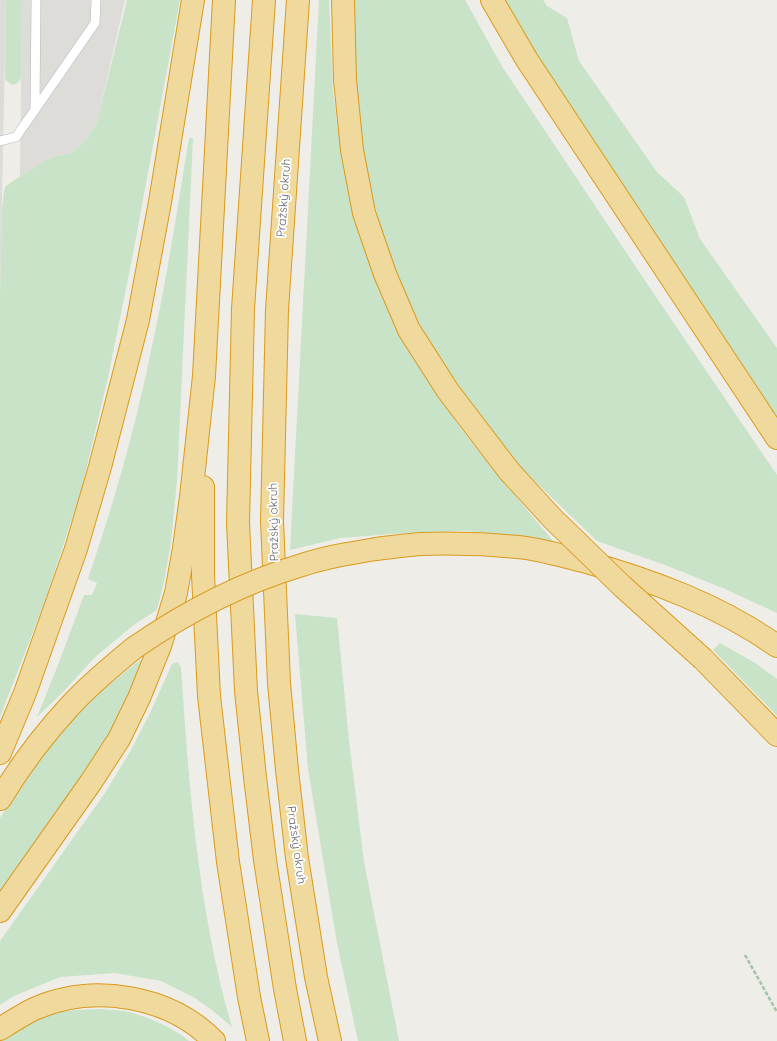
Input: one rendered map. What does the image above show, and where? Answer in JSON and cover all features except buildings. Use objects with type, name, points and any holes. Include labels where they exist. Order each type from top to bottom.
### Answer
[{"type":"highway","points":[[0,753],[25,694],[76,549],[100,467],[138,320],[160,202],[193,0]]},
{"type":"highway","points":[[224,0],[204,376],[203,576],[209,696],[228,862],[249,997],[258,1041]]},
{"type":"highway","points":[[264,0],[243,309],[238,523],[246,691],[255,777],[265,860],[283,982],[295,1041]]},
{"type":"highway","name":"Pražský okruh","points":[[298,0],[276,310],[272,521],[279,684],[288,778],[297,858],[316,977],[330,1041]]},
{"type":"highway","points":[[343,0],[345,80],[352,150],[364,213],[384,274],[409,330],[448,391],[509,471],[552,518],[622,586],[703,660],[777,736]]},
{"type":"highway","points":[[492,0],[527,60],[777,438]]},
{"type":"highway","points":[[0,911],[91,782],[119,738],[139,698],[160,646],[176,593],[184,548],[204,376]]},
{"type":"highway","points":[[0,799],[12,779],[70,706],[103,674],[134,648],[165,626],[197,607],[231,591],[266,576],[302,564],[338,555],[420,544],[466,544],[519,547],[556,554],[683,592],[777,632]]},
{"type":"highway","points":[[646,581],[677,592],[720,612],[760,634],[777,646]]},
{"type":"highway","points":[[0,1029],[35,1009],[55,1002],[76,997],[117,996],[138,1000],[177,1014],[214,1041]]},
{"type":"lane","points":[[35,109],[36,0]]},
{"type":"lane","points":[[0,141],[16,137],[95,23],[96,0]]},
{"type":"path","points":[[745,955],[777,1012]]},
{"type":"shaded area","points":[[0,0],[6,0],[0,298]]},
{"type":"shaded area","points":[[22,0],[125,0],[97,122],[86,140],[71,153],[53,157],[20,177]]},
{"type":"green space","points":[[6,0],[22,0],[21,78],[15,84],[9,83],[5,79]]},
{"type":"green space","points":[[127,0],[180,0],[132,259],[107,382],[81,491],[45,601],[0,717],[0,298],[2,209],[4,191],[6,186],[40,164],[53,157],[71,153],[86,140],[97,122]]},
{"type":"green space","points":[[319,0],[329,0],[333,92],[342,160],[355,221],[373,273],[396,327],[425,375],[461,429],[554,542],[511,535],[466,531],[419,532],[340,538],[290,550]]},
{"type":"green space","points":[[353,0],[465,0],[503,68],[777,475],[777,613],[725,589],[665,565],[597,541],[517,464],[459,389],[428,341],[400,285],[379,222],[367,177],[360,137],[355,66]]},
{"type":"green space","points":[[503,0],[543,0],[547,6],[567,18],[579,61],[657,172],[684,197],[700,239],[777,348],[777,428],[526,43]]},
{"type":"green space","points":[[189,138],[193,138],[177,481],[171,542],[164,582],[157,610],[135,624],[95,657],[64,691],[37,717],[84,595],[92,595],[97,583],[88,579],[122,469],[144,384],[166,275]]},
{"type":"green space","points":[[295,614],[337,618],[349,740],[364,862],[399,1041],[358,1041],[337,943],[308,769]]},
{"type":"green space","points":[[720,643],[755,663],[777,679],[777,716],[713,650]]},
{"type":"green space","points":[[140,660],[143,663],[125,705],[100,753],[0,898],[0,818],[29,772],[76,711]]},
{"type":"green space","points":[[177,662],[181,667],[192,803],[203,894],[220,983],[232,1027],[195,998],[161,981],[115,973],[60,977],[14,996],[0,1005],[0,941],[103,796],[131,750],[150,713],[172,664]]},
{"type":"green space","points":[[99,1009],[125,1011],[140,1015],[170,1028],[189,1041],[0,1041],[16,1030],[50,1015],[72,1010]]}]
